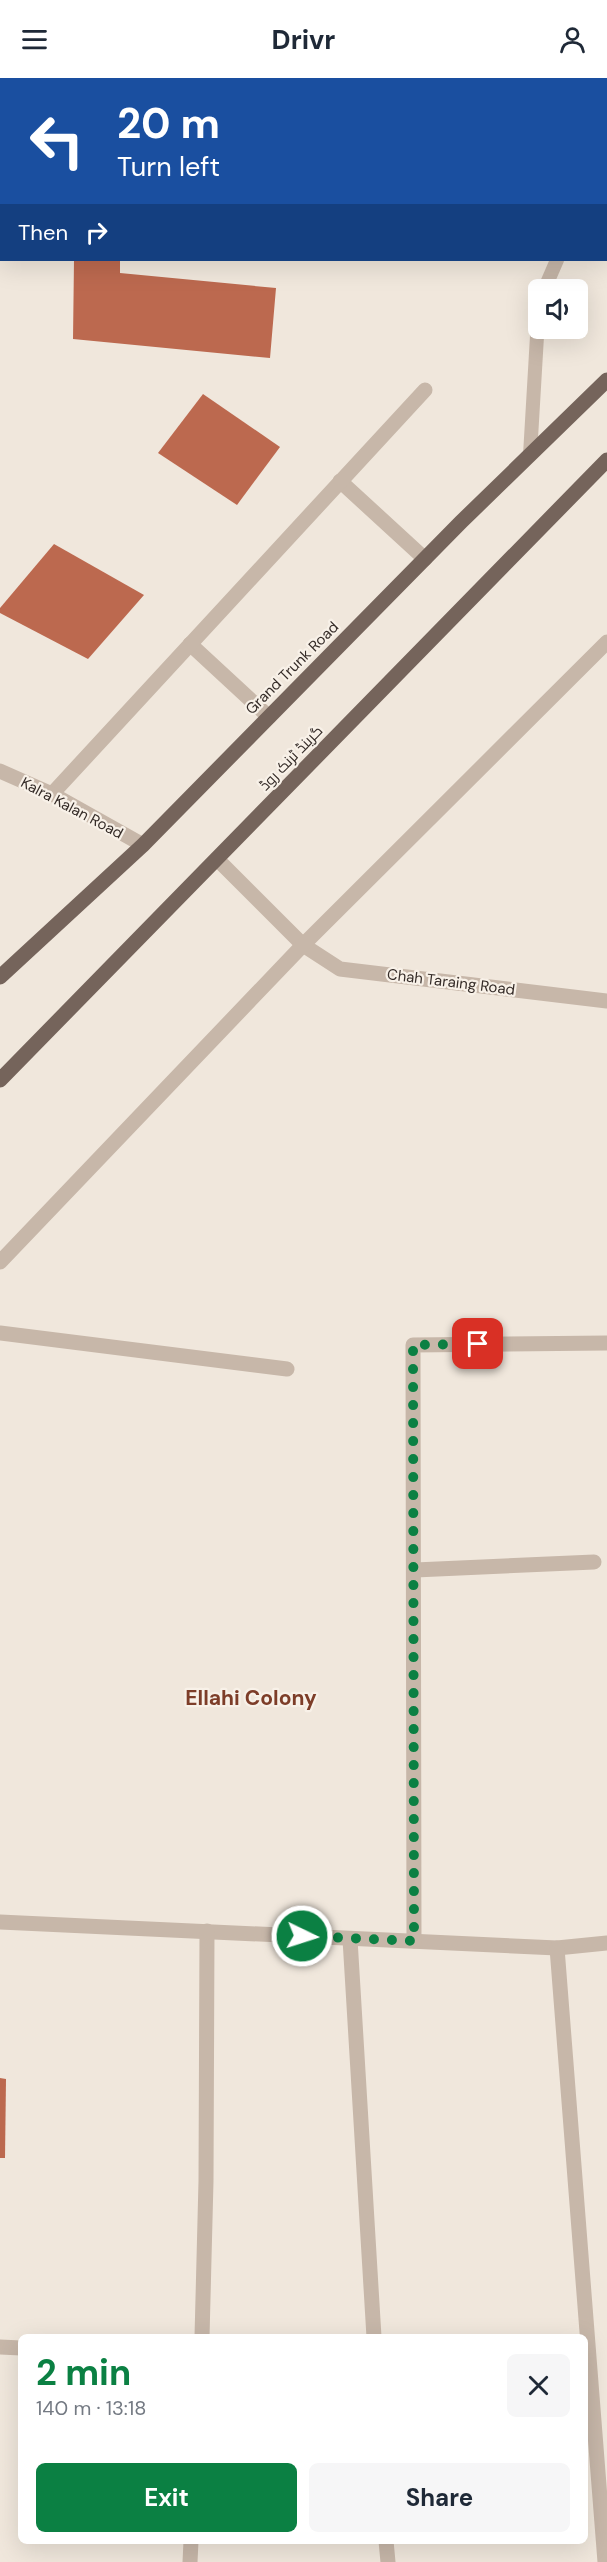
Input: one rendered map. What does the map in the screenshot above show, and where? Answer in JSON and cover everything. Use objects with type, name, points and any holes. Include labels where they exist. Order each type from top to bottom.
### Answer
[{"type":"main road","name":"Grand Trunk Road","points":[[0,977],[143,846],[424,559],[607,380]]},
{"type":"main road","name":"گرینڈ ٹرنک روڈ","points":[[0,1080],[607,460]]},
{"type":"street","points":[[52,794],[425,390]]},
{"type":"street","points":[[340,481],[424,559]]},
{"type":"street","points":[[0,1262],[303,945],[607,642]]},
{"type":"street","points":[[190,644],[269,717]]},
{"type":"street","name":"Kalra Kalan Road","points":[[0,771],[52,794],[143,846]]},
{"type":"street","name":"Chah Taraing Road","points":[[217,859],[303,945],[340,969],[607,1000]]},
{"type":"street","points":[[0,1334],[287,1369]]},
{"type":"street","points":[[414,1941],[413,1345],[607,1343]]},
{"type":"street","points":[[415,1570],[594,1562]]},
{"type":"street","points":[[0,1922],[557,1948],[607,1943]]},
{"type":"street","points":[[202,2334],[207,2181],[207,1931]]},
{"type":"street","points":[[350,1939],[374,2334]]},
{"type":"street","points":[[557,1948],[587,2334]]},
{"type":"street","points":[[588,2345],[605,2562]]},
{"type":"street","points":[[0,2347],[18,2348]]},
{"type":"street","points":[[189,2562],[191,2544]]},
{"type":"street","points":[[386,2544],[388,2562]]},
{"type":"lane","points":[[549,279],[557,261]]},
{"type":"lane","points":[[530,455],[537,339]]},
{"type":"building","points":[[74,261],[120,261],[120,273],[276,288],[270,358],[73,339]]},
{"type":"building","points":[[203,394],[280,447],[237,505],[158,453]]},
{"type":"building","points":[[54,544],[144,595],[88,659],[0,613],[0,608]]},
{"type":"building","points":[[0,2078],[6,2079],[5,2158],[0,2158]]},
{"type":"district","name":"Ellahi Colony","points":[[251,1698]]},
{"type":"route","points":[[302,1936],[414,1941],[413,1345],[478,1344]]}]
